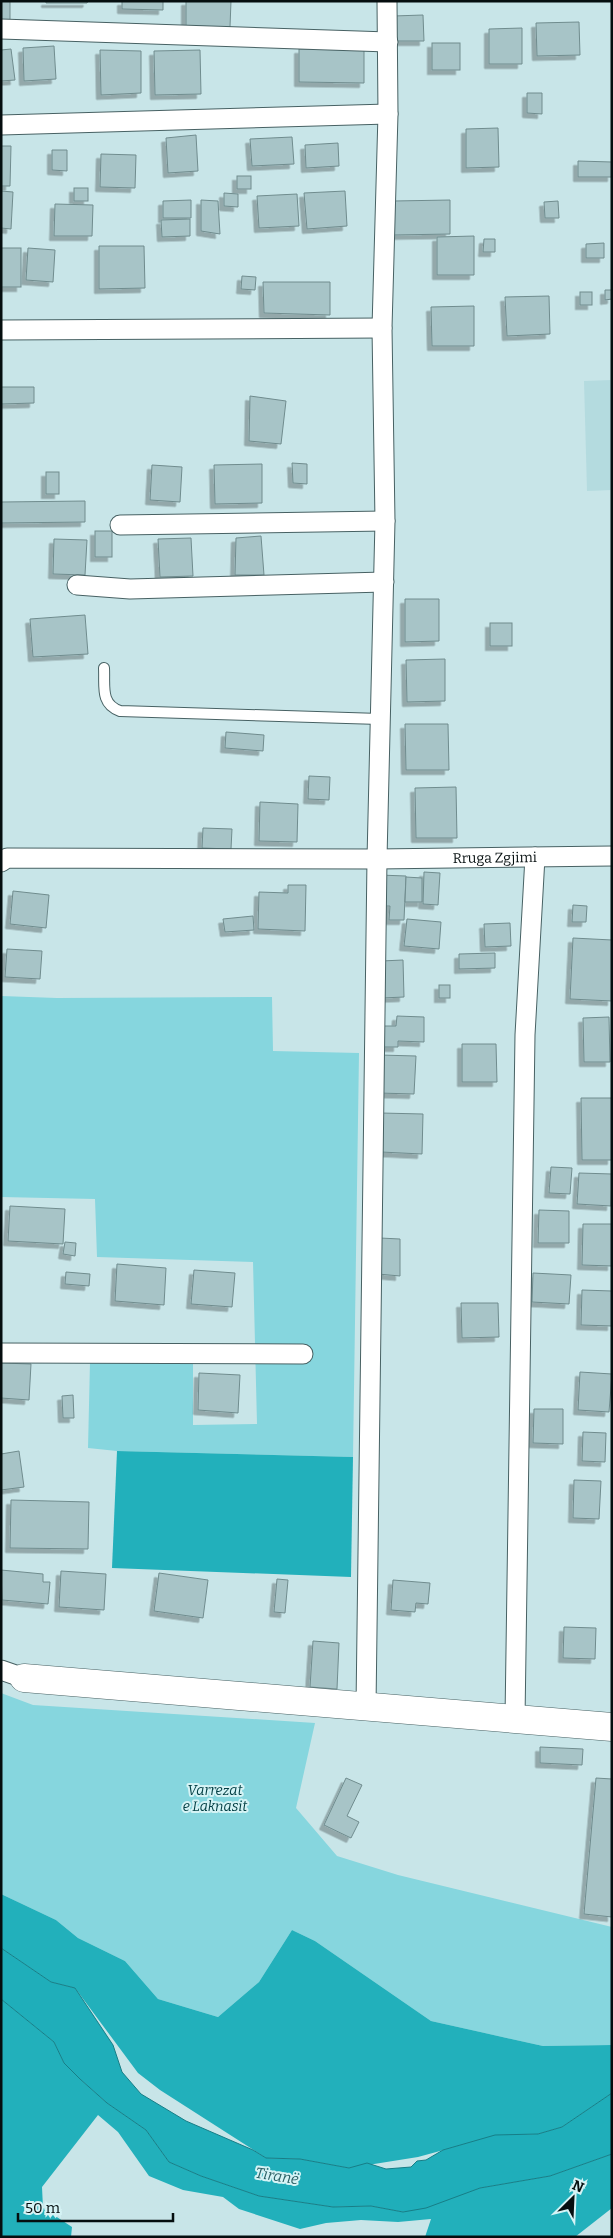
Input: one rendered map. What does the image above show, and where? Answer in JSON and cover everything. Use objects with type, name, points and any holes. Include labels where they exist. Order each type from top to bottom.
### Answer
[{"type":"street","points":[[366,1707],[377,859],[385,521],[382,328],[388,114],[387,1]]},
{"type":"street","points":[[1,28],[388,42]]},
{"type":"street","points":[[1,125],[388,114]]},
{"type":"street","points":[[1,330],[382,328]]},
{"type":"street","points":[[120,525],[385,521]]},
{"type":"street","points":[[77,585],[130,588],[384,582]]},
{"type":"street","name":"Rruga Zgjimi","points":[[1,862],[7,858],[377,859],[612,856]]},
{"type":"street","points":[[515,1719],[525,1035],[535,857]]},
{"type":"street","points":[[1,1353],[303,1354]]},
{"type":"street","points":[[12,1674],[612,1728]]},
{"type":"lane","points":[[104,668],[106,703],[111,708],[120,712],[380,719]]},
{"type":"shaded area","points":[[612,380],[612,490],[587,491],[584,381]]},
{"type":"shaded area","points":[[117,1451],[353,1457],[351,1577],[112,1568]]},
{"type":"shaded area","points":[[1,1894],[56,1920],[78,1938],[125,1961],[158,1999],[218,2017],[259,1982],[292,1930],[315,1941],[431,2021],[543,2046],[612,2045],[612,2093],[562,2127],[538,2134],[495,2136],[418,2157],[349,2168],[300,2159],[266,2158],[160,2090],[138,2073],[75,1988],[51,1982],[1,1948]]},
{"type":"shaded area","points":[[1,1999],[54,2042],[64,2063],[80,2079],[107,2103],[146,2130],[169,2162],[201,2176],[259,2196],[333,2207],[371,2206],[403,2212],[480,2188],[550,2176],[612,2154],[612,2208],[575,2237],[425,2237],[431,2219],[398,2222],[361,2220],[326,2223],[300,2229],[239,2209],[223,2197],[183,2190],[149,2176],[118,2132],[98,2115],[42,2187],[43,2208],[72,2227],[71,2237],[1,2237]]},
{"type":"green space","points":[[1,996],[57,998],[272,997],[273,1051],[359,1053],[353,1457],[117,1451],[88,1448],[90,1362],[193,1362],[193,1425],[257,1424],[253,1262],[97,1257],[95,1199],[1,1197]]},
{"type":"green space","name":"Varrezat e Laknasit","points":[[1,1693],[33,1705],[315,1723],[296,1808],[337,1856],[398,1875],[612,1927],[612,2045],[543,2046],[431,2021],[315,1941],[292,1930],[259,1982],[218,2017],[158,1999],[125,1961],[78,1938],[56,1920],[1,1894]]},
{"type":"water","name":"Tiranë","points":[[1,1948],[51,1982],[75,1988],[113,2045],[122,2072],[141,2094],[186,2121],[253,2150],[266,2158],[300,2159],[349,2168],[367,2163],[386,2169],[411,2167],[417,2161],[426,2160],[443,2150],[495,2135],[538,2134],[562,2127],[612,2093],[612,2154],[550,2176],[480,2188],[426,2208],[403,2212],[371,2206],[333,2207],[259,2196],[201,2176],[169,2162],[146,2130],[107,2103],[80,2079],[64,2063],[54,2042],[1,1999]]},
{"type":"building","points":[[1,1],[10,1],[10,20],[1,20]]},
{"type":"building","points":[[46,1],[88,1],[87,3],[46,3]]},
{"type":"building","points":[[122,1],[163,1],[163,10],[122,9]]},
{"type":"building","points":[[186,1],[231,1],[230,27],[186,26]]},
{"type":"building","points":[[423,15],[424,41],[393,41],[393,16]]},
{"type":"building","points":[[579,22],[580,55],[537,56],[536,23]]},
{"type":"building","points":[[522,28],[522,64],[489,64],[489,29]]},
{"type":"building","points":[[432,43],[460,43],[460,70],[432,70]]},
{"type":"building","points":[[54,46],[56,79],[24,81],[23,48]]},
{"type":"building","points":[[11,49],[15,80],[1,81],[1,50]]},
{"type":"building","points":[[299,49],[364,49],[364,83],[299,82]]},
{"type":"building","points":[[100,50],[141,51],[141,93],[101,95]]},
{"type":"building","points":[[200,50],[201,94],[155,95],[154,51]]},
{"type":"building","points":[[527,93],[542,93],[542,114],[527,113]]},
{"type":"building","points":[[498,128],[499,167],[466,168],[466,129]]},
{"type":"building","points":[[196,135],[198,171],[168,173],[166,138]]},
{"type":"building","points":[[292,137],[294,164],[252,166],[250,139]]},
{"type":"building","points":[[338,143],[339,166],[306,168],[305,145]]},
{"type":"building","points":[[1,146],[11,146],[10,186],[1,186]]},
{"type":"building","points":[[52,150],[67,150],[67,171],[52,170]]},
{"type":"building","points":[[101,154],[136,155],[135,188],[100,187]]},
{"type":"building","points":[[578,161],[612,162],[612,177],[578,177]]},
{"type":"building","points":[[237,176],[251,176],[251,189],[237,189]]},
{"type":"building","points":[[74,188],[88,188],[88,201],[74,201]]},
{"type":"building","points":[[1,191],[13,192],[11,229],[1,228]]},
{"type":"building","points":[[345,191],[347,226],[307,229],[304,193]]},
{"type":"building","points":[[224,193],[238,194],[238,207],[224,206]]},
{"type":"building","points":[[297,194],[299,226],[259,228],[257,196]]},
{"type":"building","points":[[191,200],[191,218],[163,218],[163,201]]},
{"type":"building","points":[[201,200],[218,201],[220,234],[201,231]]},
{"type":"building","points":[[450,200],[450,234],[394,235],[393,201]]},
{"type":"building","points":[[558,201],[559,218],[545,218],[544,202]]},
{"type":"building","points":[[55,204],[93,205],[92,236],[54,236]]},
{"type":"building","points":[[190,219],[190,236],[162,237],[161,220]]},
{"type":"building","points":[[474,236],[474,275],[437,275],[437,237]]},
{"type":"building","points":[[484,239],[495,239],[495,252],[483,252]]},
{"type":"building","points":[[604,243],[604,258],[586,258],[586,244]]},
{"type":"building","points":[[99,246],[144,246],[145,288],[99,289]]},
{"type":"building","points":[[1,248],[21,248],[21,287],[1,287]]},
{"type":"building","points":[[28,248],[55,250],[53,282],[26,280]]},
{"type":"building","points":[[242,276],[256,277],[255,290],[241,289]]},
{"type":"building","points":[[263,282],[330,282],[330,315],[264,313]]},
{"type":"building","points":[[605,290],[612,290],[612,299],[605,300]]},
{"type":"building","points":[[580,292],[592,292],[592,305],[580,305]]},
{"type":"building","points":[[549,296],[550,334],[507,336],[505,297]]},
{"type":"building","points":[[474,306],[474,346],[432,346],[431,307]]},
{"type":"building","points":[[1,387],[34,387],[34,403],[1,404]]},
{"type":"building","points":[[250,396],[286,401],[281,444],[249,441]]},
{"type":"building","points":[[292,463],[307,464],[307,484],[293,483]]},
{"type":"building","points":[[262,464],[262,503],[215,504],[214,465]]},
{"type":"building","points":[[152,465],[182,467],[180,502],[150,500]]},
{"type":"building","points":[[46,472],[59,472],[59,494],[46,494]]},
{"type":"building","points":[[85,501],[85,522],[1,523],[1,502]]},
{"type":"building","points":[[95,531],[112,531],[112,557],[95,557]]},
{"type":"building","points":[[261,536],[264,575],[235,575],[236,538]]},
{"type":"building","points":[[191,538],[193,576],[160,577],[158,539]]},
{"type":"building","points":[[54,539],[87,540],[85,575],[53,574]]},
{"type":"building","points":[[405,599],[439,599],[439,641],[405,642]]},
{"type":"building","points":[[85,615],[88,654],[33,657],[30,619]]},
{"type":"building","points":[[490,623],[512,623],[512,646],[490,646]]},
{"type":"building","points":[[445,659],[445,701],[407,702],[406,660]]},
{"type":"building","points":[[405,724],[448,724],[449,770],[406,770]]},
{"type":"building","points":[[226,732],[264,735],[263,751],[225,748]]},
{"type":"building","points":[[309,776],[330,777],[329,800],[308,799]]},
{"type":"building","points":[[456,787],[457,838],[416,838],[415,788]]},
{"type":"building","points":[[260,802],[298,804],[297,842],[259,841]]},
{"type":"building","points":[[203,828],[232,829],[231,849],[202,848]]},
{"type":"building","points":[[424,872],[440,873],[438,905],[423,904]]},
{"type":"building","points":[[379,875],[406,876],[404,920],[389,920],[390,906],[384,906]]},
{"type":"building","points":[[406,877],[422,878],[422,902],[405,902]]},
{"type":"building","points":[[288,885],[306,885],[305,931],[258,929],[259,892],[288,893]]},
{"type":"building","points":[[13,891],[49,895],[46,928],[10,924]]},
{"type":"building","points":[[573,905],[587,906],[586,922],[572,922]]},
{"type":"building","points":[[253,916],[254,930],[225,932],[223,919]]},
{"type":"building","points":[[407,919],[441,922],[439,949],[404,946]]},
{"type":"building","points":[[510,923],[511,946],[485,947],[484,924]]},
{"type":"building","points":[[573,938],[612,940],[612,1001],[570,999]]},
{"type":"building","points":[[7,949],[42,951],[40,979],[5,977]]},
{"type":"building","points":[[495,953],[495,968],[459,969],[459,954]]},
{"type":"building","points":[[403,960],[404,997],[382,998],[381,961]]},
{"type":"building","points":[[439,985],[450,985],[450,998],[439,998]]},
{"type":"building","points":[[397,1016],[424,1017],[424,1042],[398,1041],[398,1047],[378,1047],[378,1026],[396,1026]]},
{"type":"building","points":[[609,1017],[610,1062],[584,1062],[583,1018]]},
{"type":"building","points":[[462,1044],[496,1044],[497,1082],[462,1082]]},
{"type":"building","points":[[380,1055],[416,1056],[414,1094],[378,1093]]},
{"type":"building","points":[[581,1098],[612,1098],[612,1160],[582,1160]]},
{"type":"building","points":[[381,1113],[423,1114],[422,1154],[381,1152]]},
{"type":"building","points":[[551,1167],[572,1168],[570,1194],[549,1193]]},
{"type":"building","points":[[579,1173],[612,1174],[611,1206],[577,1204]]},
{"type":"building","points":[[10,1206],[65,1209],[63,1244],[8,1241]]},
{"type":"building","points":[[539,1210],[569,1211],[569,1243],[538,1243]]},
{"type":"building","points":[[583,1224],[612,1224],[612,1266],[582,1265]]},
{"type":"building","points":[[380,1238],[400,1239],[400,1276],[378,1274]]},
{"type":"building","points":[[65,1242],[76,1243],[75,1256],[63,1254]]},
{"type":"building","points":[[117,1264],[166,1268],[164,1305],[115,1301]]},
{"type":"building","points":[[194,1270],[235,1273],[232,1307],[191,1304]]},
{"type":"building","points":[[66,1272],[90,1274],[89,1286],[65,1284]]},
{"type":"building","points":[[533,1273],[571,1275],[569,1304],[532,1302]]},
{"type":"building","points":[[582,1290],[612,1291],[612,1326],[581,1325]]},
{"type":"building","points":[[461,1303],[498,1303],[499,1337],[462,1338]]},
{"type":"building","points":[[1,1363],[31,1364],[29,1400],[1,1398]]},
{"type":"building","points":[[580,1372],[612,1374],[609,1412],[578,1410]]},
{"type":"building","points":[[199,1373],[240,1375],[238,1413],[198,1410]]},
{"type":"building","points":[[73,1395],[74,1418],[63,1418],[62,1396]]},
{"type":"building","points":[[534,1409],[563,1409],[563,1444],[533,1443]]},
{"type":"building","points":[[583,1432],[606,1433],[605,1462],[582,1461]]},
{"type":"building","points":[[19,1451],[24,1487],[1,1490],[1,1454]]},
{"type":"building","points":[[574,1480],[601,1481],[599,1519],[573,1518]]},
{"type":"building","points":[[11,1500],[89,1502],[88,1549],[10,1548]]},
{"type":"building","points":[[1,1570],[43,1574],[43,1582],[50,1582],[48,1604],[2,1600]]},
{"type":"building","points":[[61,1571],[106,1574],[104,1610],[59,1607]]},
{"type":"building","points":[[159,1573],[208,1580],[203,1618],[154,1611]]},
{"type":"building","points":[[277,1579],[288,1580],[285,1613],[274,1612]]},
{"type":"building","points":[[393,1580],[430,1583],[428,1604],[416,1603],[415,1612],[391,1610]]},
{"type":"building","points":[[564,1627],[596,1628],[595,1659],[563,1658]]},
{"type":"building","points":[[313,1641],[339,1643],[337,1689],[310,1687]]},
{"type":"building","points":[[540,1747],[583,1749],[582,1765],[540,1763]]},
{"type":"building","points":[[346,1778],[362,1785],[347,1816],[359,1822],[351,1838],[324,1825]]},
{"type":"building","points":[[596,1778],[612,1779],[612,1917],[584,1914]]}]
